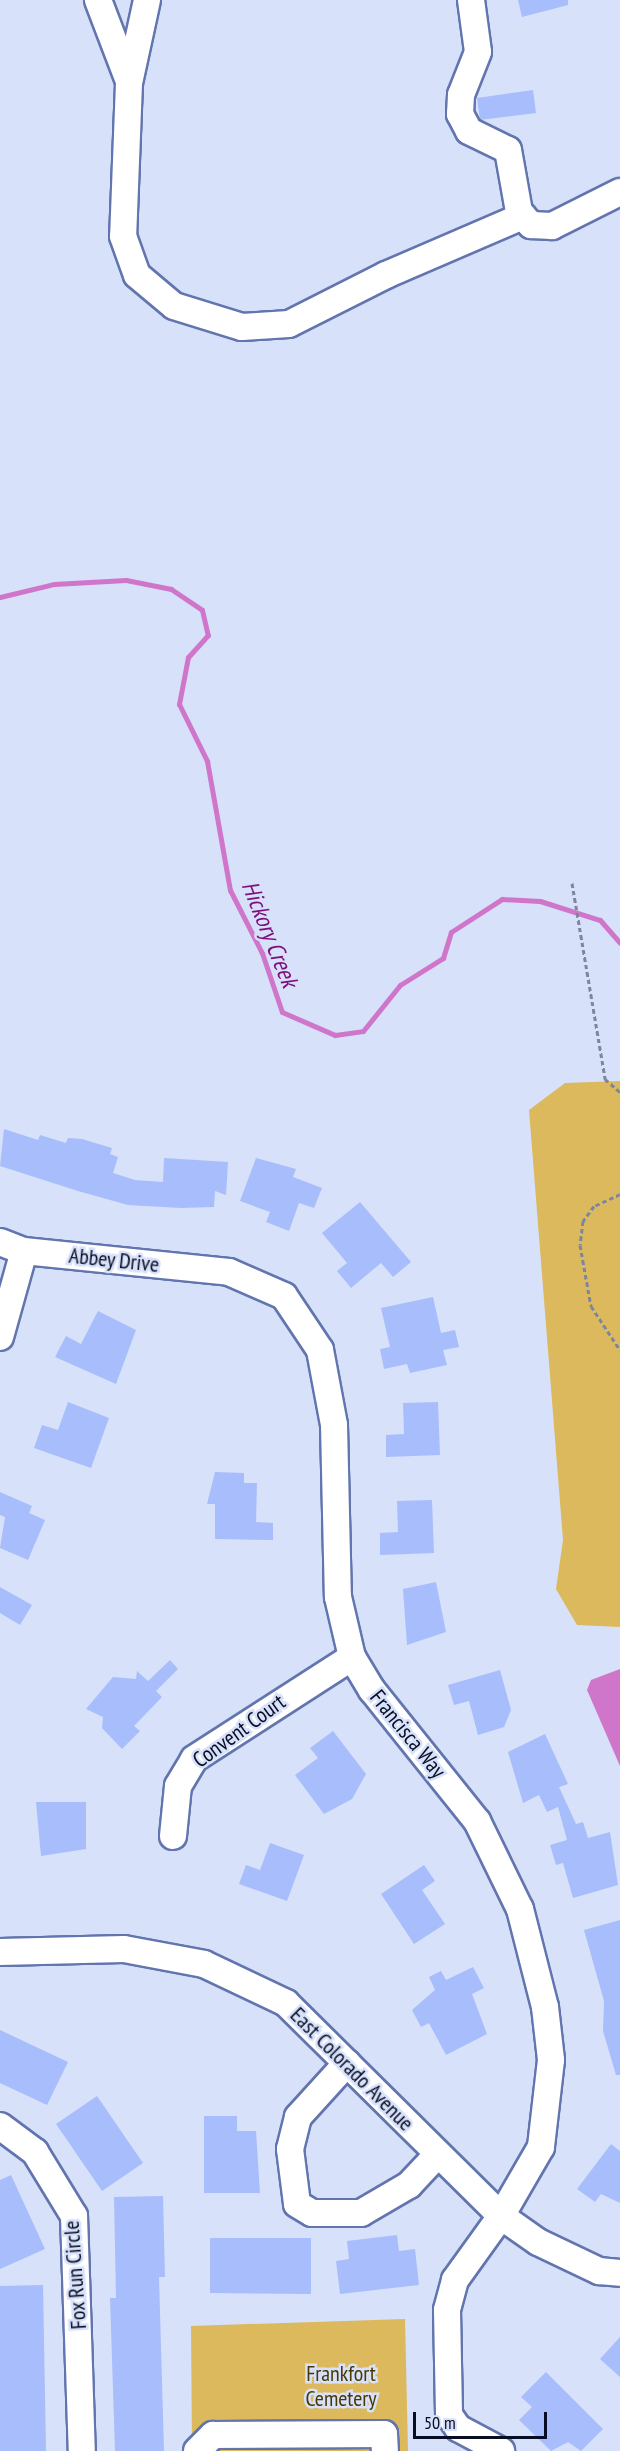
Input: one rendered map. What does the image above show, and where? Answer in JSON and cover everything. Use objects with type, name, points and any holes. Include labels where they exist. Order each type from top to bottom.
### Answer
[{"type":"street","points":[[98,0],[129,83]]},
{"type":"street","points":[[147,0],[129,83],[122,220],[126,252],[149,288],[200,316],[255,328],[297,322],[386,275],[523,216]]},
{"type":"street","points":[[471,0],[478,52],[462,94],[460,114],[470,131],[508,150],[523,216],[531,225],[552,226],[620,192]]},
{"type":"street","name":"Abbey Drive","points":[[0,1242],[24,1251],[229,1272]]},
{"type":"street","points":[[0,1337],[24,1251]]},
{"type":"street","name":"Francisca Way","points":[[229,1272],[284,1296],[320,1350],[334,1425],[338,1597],[352,1657],[372,1690],[477,1821],[520,1910],[537,1968],[551,2041],[547,2107],[541,2146],[501,2216],[456,2280],[444,2347],[449,2415],[458,2428],[501,2451]]},
{"type":"street","name":"Convent Court","points":[[173,1836],[177,1786],[194,1759],[352,1657]]},
{"type":"street","name":"East Colorado Avenue","points":[[0,1952],[124,1949],[204,1964],[286,2003],[501,2216],[538,2242],[599,2271],[620,2273]]},
{"type":"street","points":[[347,2063],[298,2117],[290,2149],[297,2204],[312,2213],[361,2213],[409,2185],[438,2154]]},
{"type":"street","name":"Fox Run Circle","points":[[0,2127],[35,2152],[74,2216],[82,2451]]},
{"type":"street","points":[[197,2451],[213,2435],[296,2443],[384,2434],[385,2451]]},
{"type":"path","points":[[572,883],[579,949],[605,1079],[614,1090],[620,1092]]},
{"type":"path","points":[[620,1194],[594,1206],[584,1221],[580,1245],[591,1306],[620,1350]]},
{"type":"green space","points":[[620,1081],[620,1627],[577,1625],[556,1589],[563,1540],[529,1110],[565,1083]]},
{"type":"green space","name":"Frankfort Cemetery","points":[[405,2319],[408,2451],[192,2451],[191,2326]]},
{"type":"shaded area","points":[[620,1669],[620,1766],[587,1690],[591,1680]]},
{"type":"building","points":[[518,0],[568,0],[568,5],[522,17]]},
{"type":"building","points":[[533,90],[536,113],[480,120],[477,98]]},
{"type":"building","points":[[4,1129],[38,1140],[40,1135],[66,1143],[68,1138],[82,1139],[112,1148],[110,1154],[118,1157],[113,1173],[135,1180],[163,1182],[164,1158],[228,1162],[226,1195],[215,1191],[214,1207],[181,1208],[128,1205],[78,1191],[0,1166]]},
{"type":"building","points":[[256,1158],[296,1169],[293,1177],[322,1188],[314,1208],[299,1203],[289,1231],[266,1222],[270,1212],[240,1201]]},
{"type":"building","points":[[360,1202],[411,1262],[393,1277],[381,1263],[351,1288],[337,1271],[347,1263],[322,1233]]},
{"type":"building","points":[[433,1297],[441,1333],[455,1330],[459,1347],[443,1350],[447,1365],[410,1373],[407,1364],[384,1369],[380,1349],[390,1347],[381,1308]]},
{"type":"building","points":[[98,1311],[136,1330],[116,1384],[55,1357],[66,1336],[81,1344]]},
{"type":"building","points":[[68,1402],[109,1418],[91,1468],[34,1448],[42,1425],[58,1430]]},
{"type":"building","points":[[438,1402],[440,1455],[386,1457],[386,1435],[404,1434],[403,1403]]},
{"type":"building","points":[[215,1472],[244,1473],[244,1483],[257,1483],[256,1522],[273,1523],[273,1540],[215,1539],[215,1504],[207,1504]]},
{"type":"building","points":[[0,1492],[32,1506],[29,1513],[45,1520],[28,1560],[0,1548],[5,1517],[0,1515]]},
{"type":"building","points":[[432,1500],[434,1553],[380,1555],[380,1533],[398,1532],[397,1501]]},
{"type":"building","points":[[436,1582],[446,1632],[407,1645],[403,1589]]},
{"type":"building","points":[[0,1587],[32,1605],[20,1625],[0,1613]]},
{"type":"building","points":[[170,1660],[178,1669],[156,1691],[162,1697],[134,1726],[140,1731],[122,1749],[102,1728],[103,1717],[86,1709],[113,1677],[136,1679],[137,1671],[148,1681]]},
{"type":"building","points":[[500,1670],[511,1710],[504,1727],[478,1735],[469,1701],[454,1705],[448,1685]]},
{"type":"building","points":[[333,1731],[366,1774],[352,1799],[324,1814],[295,1775],[318,1758],[310,1748]]},
{"type":"building","points":[[545,1734],[568,1784],[559,1787],[576,1824],[583,1822],[588,1838],[610,1832],[618,1885],[573,1898],[563,1863],[556,1865],[550,1845],[567,1840],[558,1807],[547,1812],[539,1795],[523,1803],[508,1752]]},
{"type":"building","points":[[36,1802],[86,1802],[86,1849],[41,1856]]},
{"type":"building","points":[[270,1843],[304,1855],[287,1901],[239,1884],[246,1865],[260,1870]]},
{"type":"building","points":[[424,1865],[435,1881],[422,1890],[445,1924],[414,1944],[381,1894]]},
{"type":"building","points":[[620,1920],[620,2075],[616,2075],[603,2031],[604,2001],[584,1930]]},
{"type":"building","points":[[473,1967],[484,1988],[472,1994],[487,2034],[446,2055],[429,2023],[421,2027],[412,2010],[435,1990],[429,1977],[441,1971],[446,1980]]},
{"type":"building","points":[[0,2030],[68,2062],[47,2105],[0,2083]]},
{"type":"building","points":[[97,2096],[143,2163],[102,2191],[56,2124]]},
{"type":"building","points":[[204,2116],[237,2116],[237,2131],[256,2131],[260,2193],[204,2193]]},
{"type":"building","points":[[611,2144],[620,2151],[620,2203],[601,2194],[595,2202],[577,2189]]},
{"type":"building","points":[[11,2175],[45,2249],[0,2269],[0,2180]]},
{"type":"building","points":[[163,2196],[165,2277],[159,2277],[164,2451],[115,2451],[110,2298],[116,2298],[114,2197]]},
{"type":"building","points":[[397,2235],[399,2251],[415,2249],[419,2285],[340,2294],[336,2261],[349,2259],[347,2241]]},
{"type":"building","points":[[210,2238],[311,2238],[311,2294],[210,2293]]},
{"type":"building","points":[[43,2285],[46,2451],[0,2451],[0,2286]]},
{"type":"building","points":[[620,2337],[620,2377],[600,2359]]},
{"type":"building","points":[[546,2372],[603,2429],[581,2451],[568,2442],[551,2451],[519,2420],[532,2407],[521,2397]]},
{"type":"waterway","name":"Hickory Creek","points":[[0,597],[54,584],[126,580],[171,589],[202,610],[208,635],[188,657],[179,704],[207,761],[230,890],[262,953],[282,1012],[335,1035],[363,1031],[400,985],[443,958],[451,932],[502,899],[540,901],[600,920],[620,943]]}]
